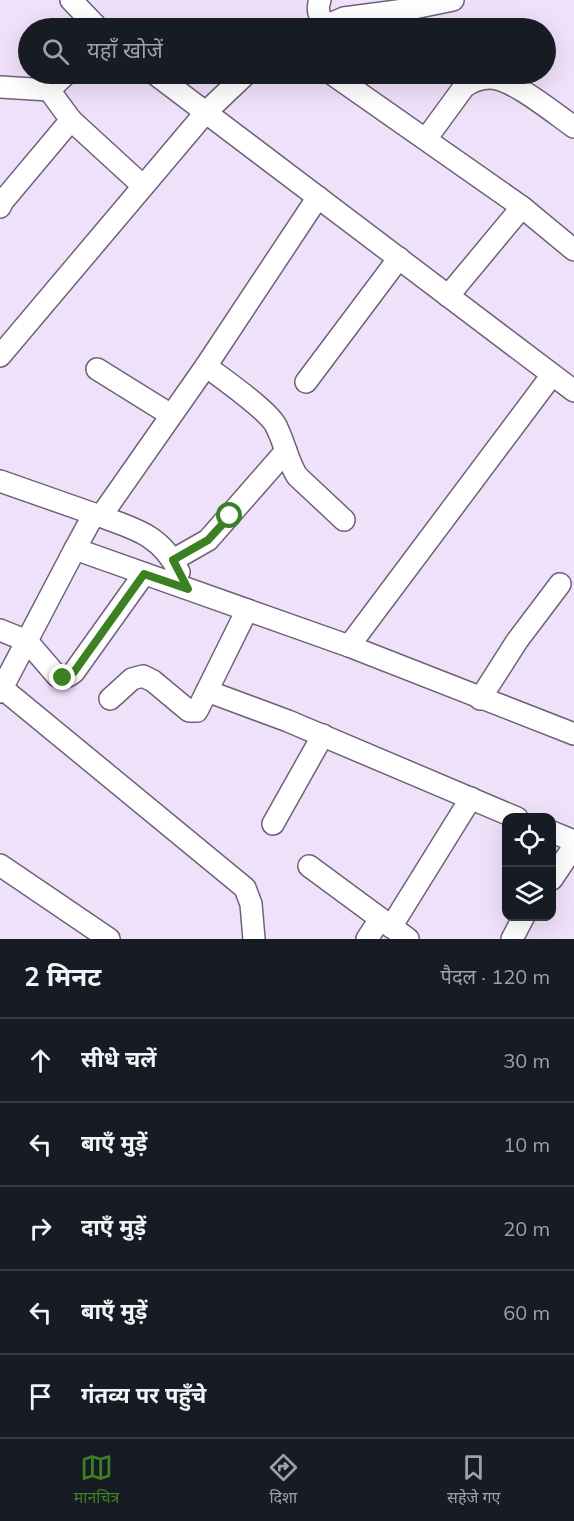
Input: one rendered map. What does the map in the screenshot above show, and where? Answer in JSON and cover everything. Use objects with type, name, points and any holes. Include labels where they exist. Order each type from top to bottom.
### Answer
[{"type":"street","points":[[71,0],[88,18]]},
{"type":"street","points":[[320,0],[317,7],[320,18]]},
{"type":"street","points":[[344,18],[404,10],[452,0]]},
{"type":"street","points":[[0,87],[49,90],[55,84]]},
{"type":"street","points":[[168,84],[574,391]]},
{"type":"street","points":[[0,356],[206,112],[235,84]]},
{"type":"street","points":[[346,84],[522,207],[574,250]]},
{"type":"street","points":[[426,139],[464,87],[469,84]]},
{"type":"street","points":[[510,84],[574,127]]},
{"type":"street","points":[[49,90],[71,120],[143,186]]},
{"type":"street","points":[[3,195],[71,120]]},
{"type":"street","points":[[254,939],[252,910],[245,888],[1,690],[75,549],[206,366],[318,197]]},
{"type":"street","points":[[448,296],[522,207]]},
{"type":"street","points":[[306,382],[399,258]]},
{"type":"street","points":[[206,366],[271,418],[297,476],[344,519]]},
{"type":"street","points":[[97,369],[171,415]]},
{"type":"street","points":[[349,646],[552,375]]},
{"type":"street","points":[[173,560],[208,540],[286,451]]},
{"type":"street","points":[[0,482],[144,532],[164,547],[188,589]]},
{"type":"street","points":[[75,549],[349,646],[574,734]]},
{"type":"street","points":[[0,630],[27,641],[53,673],[63,678],[69,676],[144,574]]},
{"type":"street","points":[[480,699],[516,641],[560,584]]},
{"type":"street","points":[[110,699],[137,676],[143,676],[153,681],[189,711],[197,711],[247,610]]},
{"type":"street","points":[[207,691],[323,735],[506,813]]},
{"type":"street","points":[[273,824],[323,735]]},
{"type":"street","points":[[367,939],[385,923],[471,798]]},
{"type":"street","points":[[556,834],[574,841]]},
{"type":"street","points":[[556,873],[574,846]]},
{"type":"street","points":[[0,865],[109,939]]},
{"type":"street","points":[[309,866],[408,939]]},
{"type":"street","points":[[512,939],[521,921]]},
{"type":"route","points":[[63,678],[74,672],[144,574],[188,589],[173,560],[208,540],[230,516]]}]
